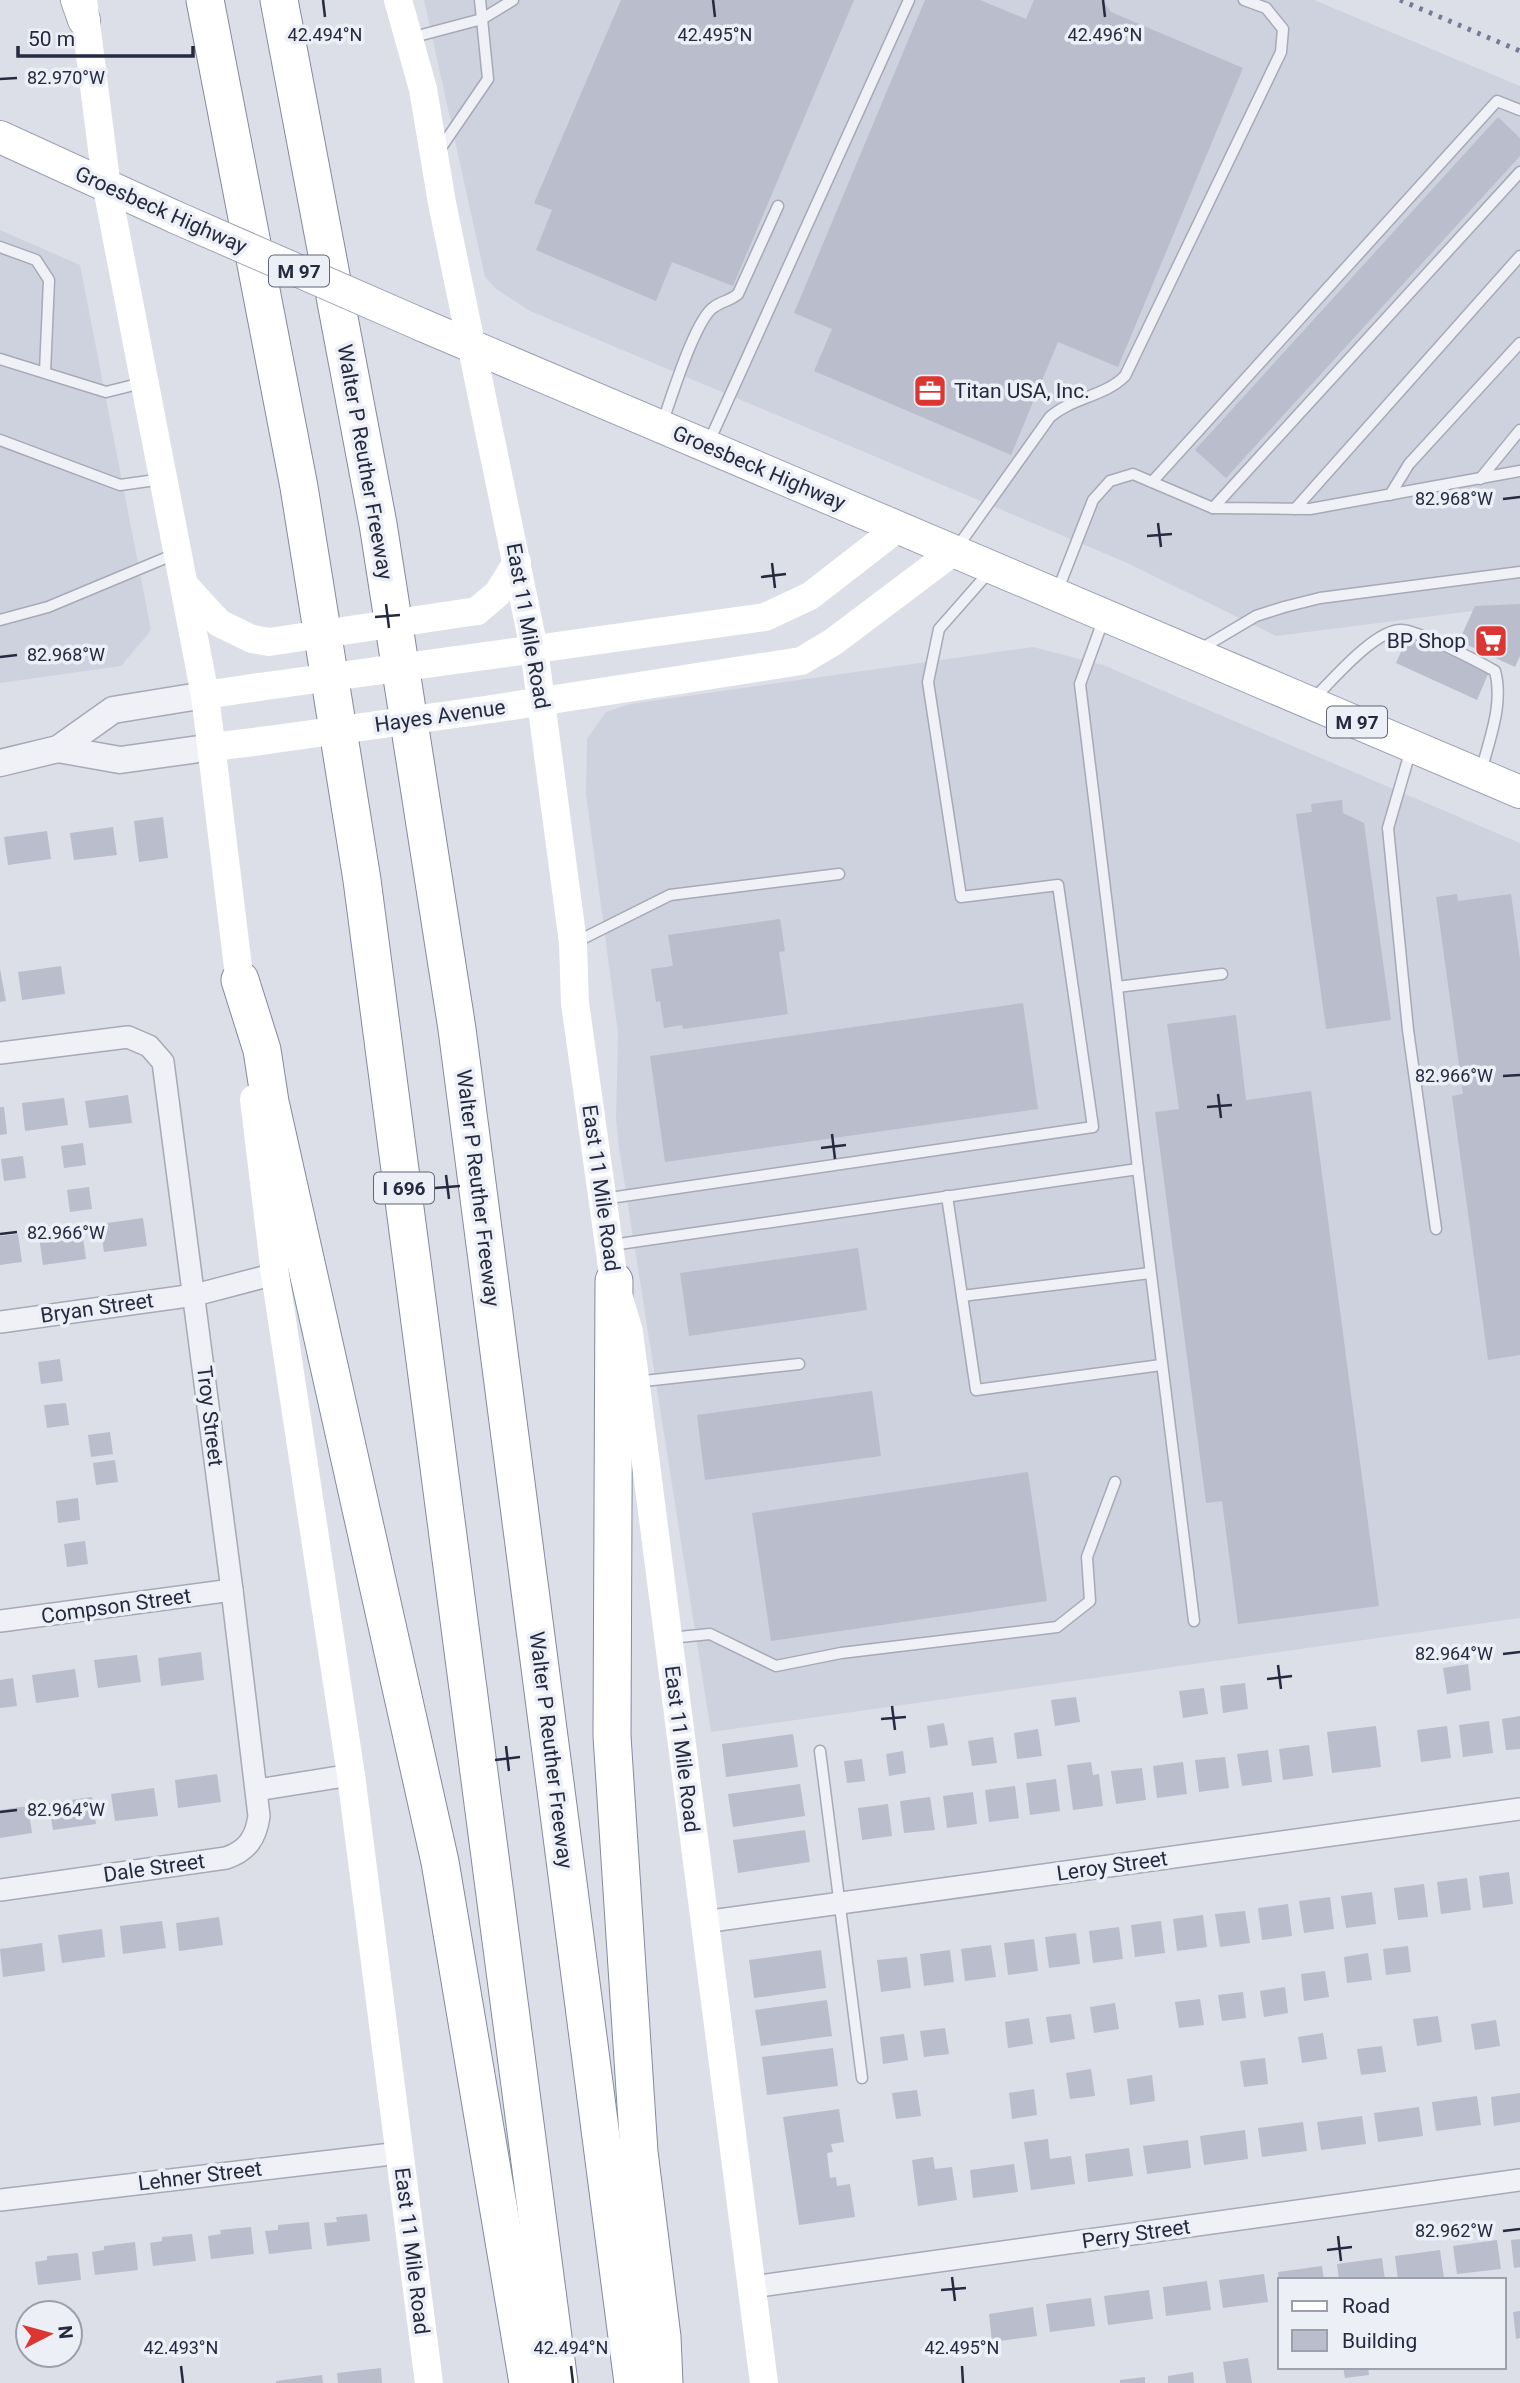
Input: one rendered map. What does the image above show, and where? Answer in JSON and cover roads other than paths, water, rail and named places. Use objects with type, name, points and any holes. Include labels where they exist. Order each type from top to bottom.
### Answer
[{"type":"highway","name":"I 696","points":[[205,0],[299,486],[362,880],[559,2383]]},
{"type":"highway","name":"Walter P Reuther Freeway","points":[[279,0],[378,524],[457,1029],[634,2383]]},
{"type":"highway","points":[[240,979],[262,1051],[270,1102],[440,1862],[472,2038],[528,2383]]},
{"type":"highway","points":[[611,1263],[612,1736],[639,2152],[662,2337],[664,2383]]},
{"type":"main road","name":"East 11 Mile Road","points":[[398,0],[410,38],[543,701],[573,943],[575,1003],[611,1263],[629,1332],[764,2383]]},
{"type":"main road","name":"East 11 Mile Road","points":[[81,7],[107,188],[185,586],[213,747],[275,1274],[351,1775],[429,2383]]},
{"type":"main road","name":"Groesbeck Highway","points":[[1,137],[107,188],[474,348],[1520,792]]},
{"type":"main road","name":"Hayes Avenue","points":[[205,695],[765,617],[810,596],[899,527]]},
{"type":"main road","name":"Hayes Avenue","points":[[213,747],[780,667],[801,661],[833,642],[954,551]]},
{"type":"main road","points":[[185,586],[219,623],[252,639],[269,642],[459,616],[477,611],[498,593],[517,562]]},
{"type":"street","name":"Hayes Avenue","points":[[58,749],[113,710],[205,695]]},
{"type":"street","name":"Hayes Avenue","points":[[0,762],[58,749],[120,760],[213,747]]},
{"type":"street","name":"Troy Street","points":[[0,1054],[128,1037],[149,1046],[158,1054],[164,1073],[195,1295],[257,1790]]},
{"type":"street","name":"Bryan Street","points":[[0,1322],[195,1295],[275,1274]]},
{"type":"street","name":"Compson Street","points":[[0,1621],[232,1590]]},
{"type":"street","points":[[257,1790],[351,1775]]},
{"type":"street","name":"Dale Street","points":[[0,1890],[239,1853],[249,1844],[257,1830],[257,1790]]},
{"type":"street","name":"Leroy Street","points":[[704,1922],[1520,1809]]},
{"type":"street","name":"Lehner Street","points":[[0,2200],[400,2153]]},
{"type":"street","name":"Perry Street","points":[[752,2287],[1520,2180]]},
{"type":"lane","points":[[434,157],[488,79],[480,0]]},
{"type":"lane","points":[[410,38],[482,19],[513,0]]},
{"type":"lane","points":[[708,446],[909,0]]},
{"type":"lane","points":[[954,551],[1050,417],[1063,406],[1112,389],[1125,376],[1281,51],[1283,29],[1266,8],[1244,0]]},
{"type":"lane","points":[[1152,482],[1497,101],[1520,110]]},
{"type":"lane","points":[[1213,508],[1520,173]]},
{"type":"lane","points":[[661,426],[700,324],[714,307],[730,302],[738,294],[778,205]]},
{"type":"lane","points":[[0,247],[36,260],[49,280],[46,372]]},
{"type":"lane","points":[[1295,509],[1520,256]]},
{"type":"lane","points":[[1390,495],[1409,464],[1520,343]]},
{"type":"lane","points":[[0,359],[107,391],[145,383]]},
{"type":"lane","points":[[1480,479],[1520,430]]},
{"type":"lane","points":[[0,440],[120,485],[163,479]]},
{"type":"lane","points":[[1056,594],[1093,500],[1110,481],[1133,474],[1213,508],[1295,509],[1520,471]]},
{"type":"lane","points":[[0,620],[48,607],[178,553]]},
{"type":"lane","points":[[603,1199],[1093,1128],[1058,885],[961,897],[928,682],[939,629],[993,568]]},
{"type":"lane","points":[[1194,653],[1256,616],[1296,604],[1520,572]]},
{"type":"lane","points":[[1105,615],[1080,684],[1194,1621]]},
{"type":"lane","points":[[1310,702],[1384,635],[1402,630],[1467,655],[1495,671],[1499,684],[1499,699],[1480,775]]},
{"type":"lane","points":[[1412,746],[1388,828],[1406,1017],[1436,1229]]},
{"type":"lane","points":[[573,943],[670,895],[839,874]]},
{"type":"lane","points":[[1117,987],[1222,974]]},
{"type":"lane","points":[[611,1263],[947,1196],[1138,1169]]},
{"type":"lane","points":[[947,1196],[976,1390],[1161,1365]]},
{"type":"lane","points":[[962,1296],[1150,1273]]},
{"type":"lane","points":[[635,1382],[799,1364]]},
{"type":"lane","points":[[668,1638],[710,1634],[776,1666],[841,1653],[1057,1627],[1090,1601],[1087,1557],[1115,1482]]},
{"type":"lane","points":[[820,1751],[862,2078]]},
{"type":"railway","points":[[1400,0],[1520,51]]},
{"type":"place","name":"Titan USA, Inc.","points":[[930,391]]},
{"type":"place","name":"BP Shop","points":[[1491,641]]}]
